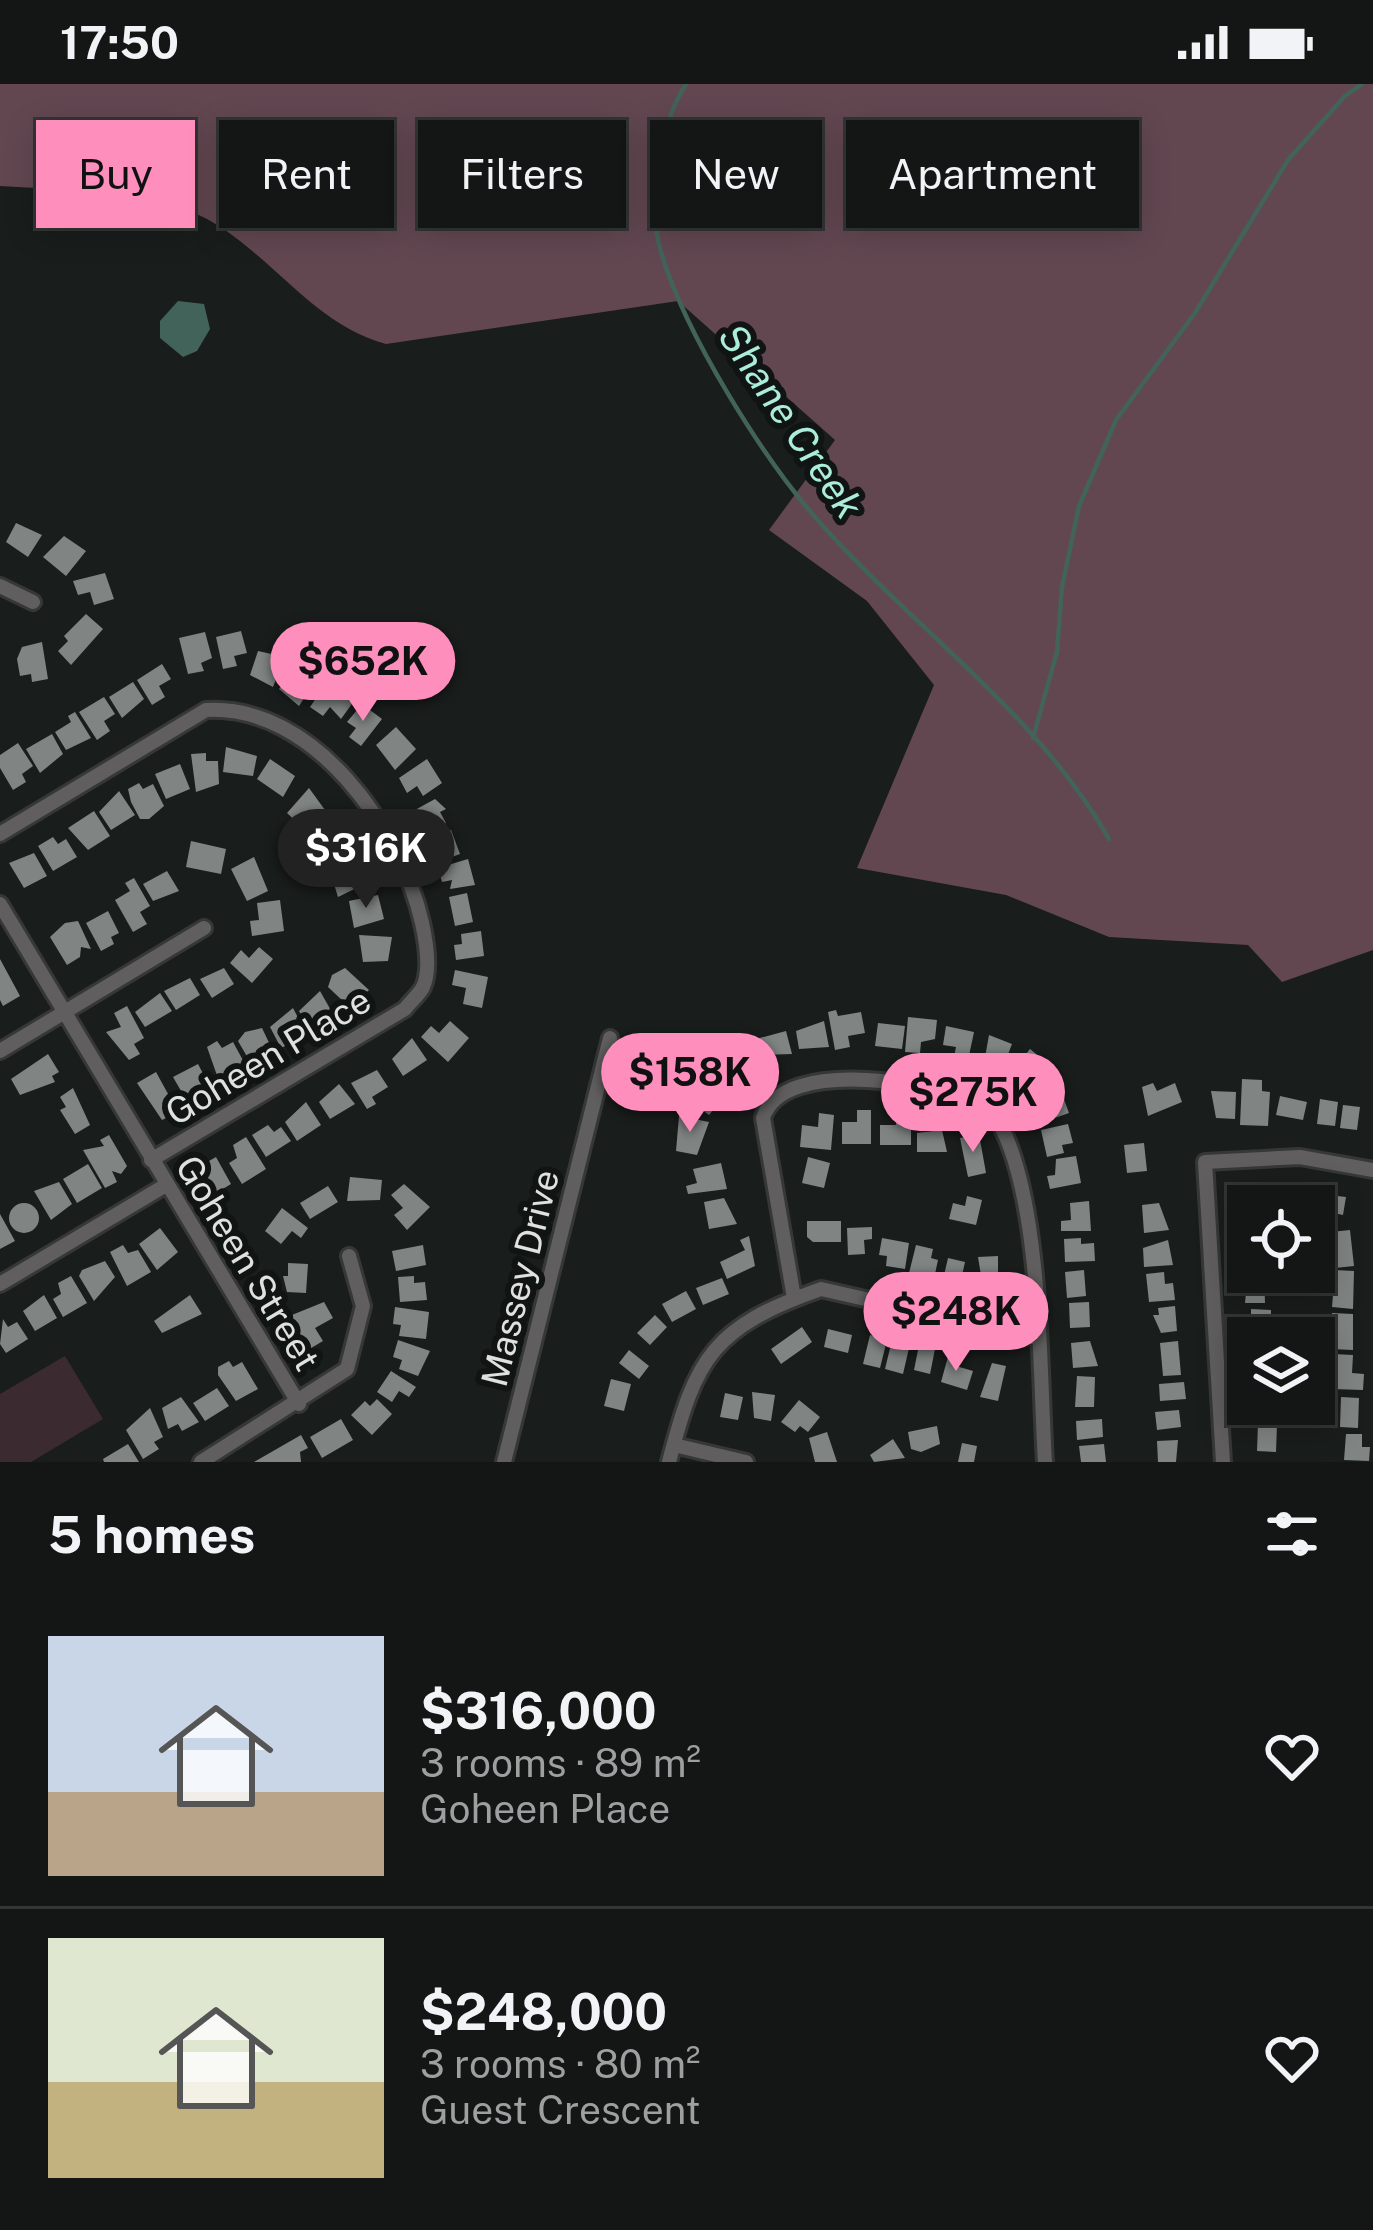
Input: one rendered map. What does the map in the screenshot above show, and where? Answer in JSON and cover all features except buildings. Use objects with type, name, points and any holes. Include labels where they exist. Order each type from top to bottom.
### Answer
[{"type":"street","points":[[0,586],[33,602]]},
{"type":"street","name":"Goheen Place","points":[[0,834],[206,710],[234,709],[287,732],[346,776],[383,823],[414,889],[427,946],[424,986],[405,1009],[151,1160]]},
{"type":"street","name":"Goheen Street","points":[[0,904],[299,1404]]},
{"type":"street","points":[[0,1051],[204,928]]},
{"type":"street","name":"Massey Drive","points":[[504,1462],[610,1039]]},
{"type":"street","points":[[794,1298],[763,1118],[767,1103],[780,1093],[862,1077],[902,1081],[975,1100],[1003,1125],[1028,1230],[1045,1462]]},
{"type":"street","points":[[1223,1462],[1205,1162],[1300,1157],[1373,1170]]},
{"type":"street","name":"Goheen Place","points":[[0,1284],[166,1185]]},
{"type":"street","points":[[201,1462],[299,1404],[347,1369],[363,1306],[349,1256]]},
{"type":"street","points":[[669,1462],[689,1385],[703,1360],[723,1340],[794,1298],[821,1289],[1037,1339]]},
{"type":"street","points":[[674,1445],[746,1462]]},
{"type":"shaded area","points":[[0,84],[1373,84],[1373,950],[1282,982],[1248,945],[1109,937],[1006,895],[857,868],[934,685],[867,601],[769,530],[835,440],[678,301],[386,344],[337,321],[221,228],[394,228],[394,120],[219,120],[219,227],[195,214],[195,120],[36,120],[36,188],[0,186]]},
{"type":"shaded area","points":[[178,301],[204,304],[210,329],[197,351],[183,357],[160,338],[160,321]]},
{"type":"shaded area","points":[[65,1356],[103,1419],[31,1462],[0,1462],[0,1394]]},
{"type":"waterway","name":"Shane Creek","points":[[686,84],[663,143],[655,212],[672,285],[707,358],[752,433],[800,499],[1048,752],[1109,839]]},
{"type":"waterway","points":[[1033,738],[1057,652],[1062,587],[1079,506],[1116,420],[1195,313],[1288,160],[1345,96],[1362,84]]}]
